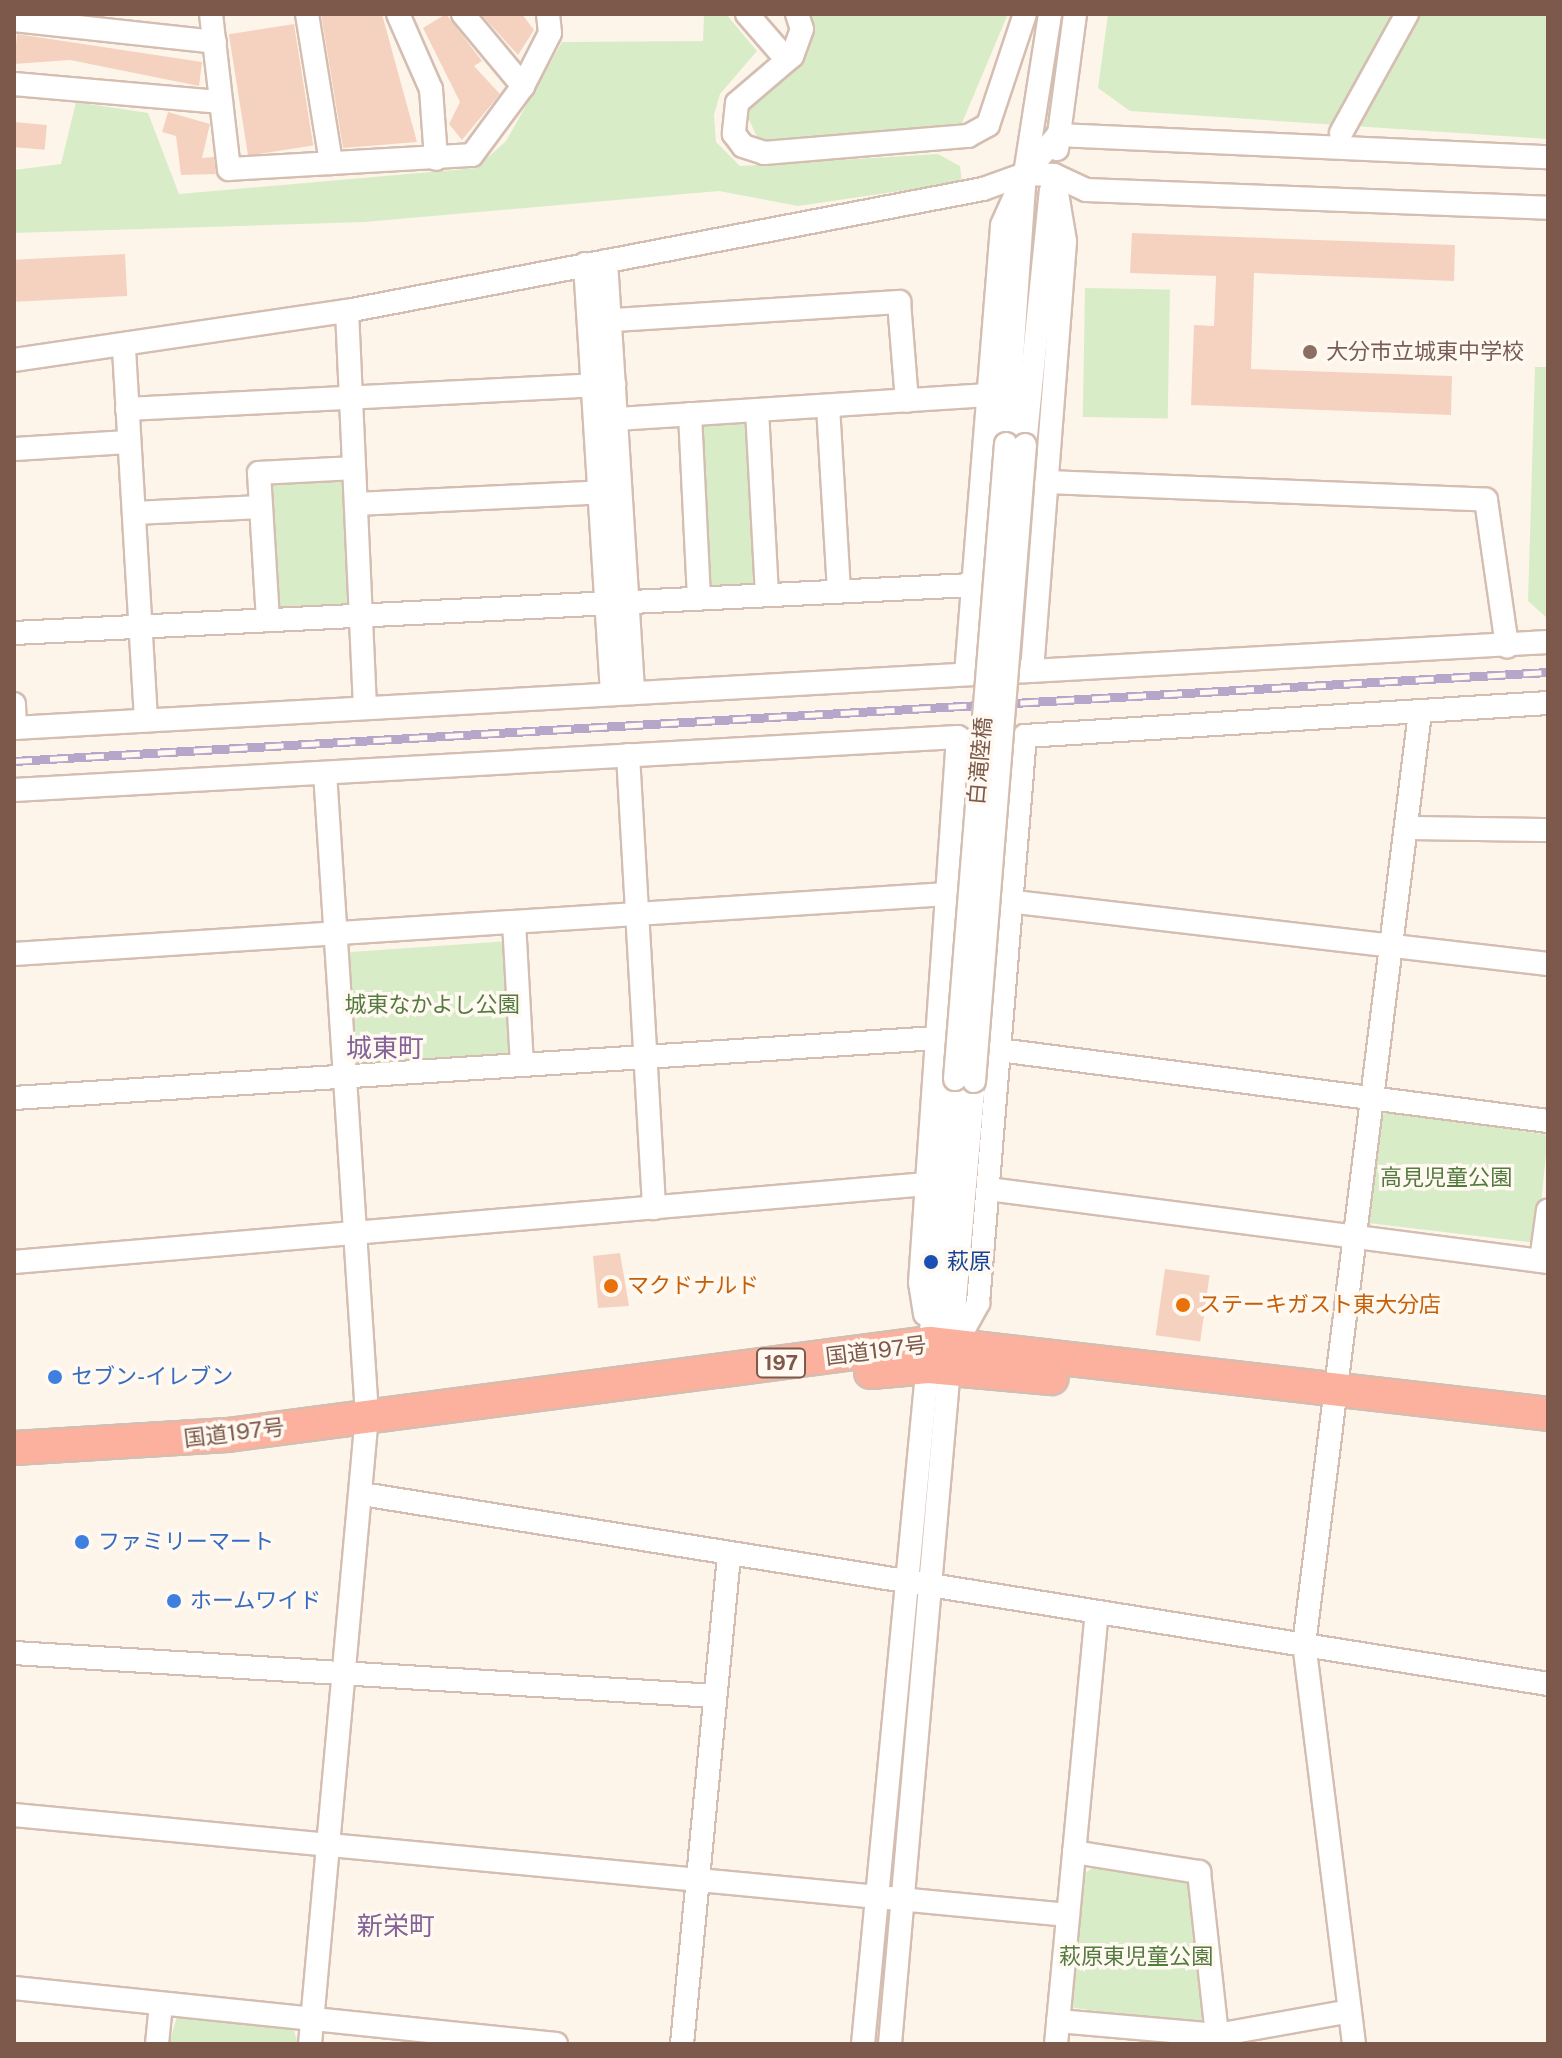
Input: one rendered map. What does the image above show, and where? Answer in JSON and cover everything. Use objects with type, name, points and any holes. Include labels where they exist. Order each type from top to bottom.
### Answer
[{"type":"highway","name":"国道197号","points":[[14,1466],[125,1463],[366,1426],[942,1355],[1334,1398],[1548,1414]]},
{"type":"highway","name":"国道197号","points":[[1334,1398],[1548,1435]]},
{"type":"highway","name":"国道197号","points":[[14,1448],[135,1444],[366,1426]]},
{"type":"street","points":[[211,14],[229,169],[436,159],[483,148],[523,86],[550,33],[548,14]]},
{"type":"street","points":[[307,14],[331,163]]},
{"type":"street","points":[[398,14],[431,89],[436,159]]},
{"type":"street","points":[[463,14],[523,86]]},
{"type":"street","points":[[747,14],[787,60]]},
{"type":"street","points":[[797,14],[802,29],[787,60],[737,103],[734,134],[743,146],[764,153],[968,136],[988,125],[1025,14]]},
{"type":"street","points":[[1016,445],[1025,174],[1050,14]]},
{"type":"street","points":[[1016,445],[1075,14]]},
{"type":"street","points":[[1341,133],[1407,14]]},
{"type":"street","points":[[14,20],[215,42]]},
{"type":"street","points":[[14,84],[221,102]]},
{"type":"street","points":[[966,674],[1002,225],[1025,174],[1058,135]]},
{"type":"street","points":[[1058,135],[1548,157]]},
{"type":"street","points":[[14,360],[124,349],[347,311],[983,189],[1025,174],[1054,175],[1086,190],[1548,208]]},
{"type":"street","points":[[1032,671],[1065,241],[1054,175]]},
{"type":"street","points":[[595,262],[622,693]]},
{"type":"street","points":[[599,321],[899,302],[907,401]]},
{"type":"street","points":[[347,311],[365,708]]},
{"type":"street","points":[[124,349],[146,720]]},
{"type":"street","points":[[127,409],[603,384]]},
{"type":"street","points":[[603,384],[616,419],[610,492]]},
{"type":"street","points":[[616,419],[988,395]]},
{"type":"street","points":[[828,406],[839,592]]},
{"type":"street","points":[[757,410],[767,595]]},
{"type":"street","points":[[690,414],[699,599]]},
{"type":"street","points":[[14,449],[129,442]]},
{"type":"street","name":"白滝陸橋","points":[[942,1355],[1016,445]]},
{"type":"street","points":[[268,620],[259,473],[354,468]]},
{"type":"street","points":[[1046,482],[1486,500],[1507,646]]},
{"type":"street","points":[[356,504],[610,492]]},
{"type":"street","points":[[134,513],[261,507]]},
{"type":"street","points":[[14,633],[973,585]]},
{"type":"street","points":[[14,704],[14,728],[1548,642]]},
{"type":"street","points":[[14,790],[958,737],[974,747],[1012,747],[1025,736],[1548,703]]},
{"type":"street","points":[[1354,2044],[1304,1645],[1420,713]]},
{"type":"street","points":[[863,2044],[907,1581],[942,1355],[978,1303],[1025,736]]},
{"type":"street","points":[[890,2044],[935,1586],[942,1355],[920,1283],[958,737]]},
{"type":"street","points":[[628,755],[654,1208]]},
{"type":"street","points":[[310,2044],[366,1426],[325,773]]},
{"type":"street","points":[[1406,828],[1548,830]]},
{"type":"street","points":[[14,954],[947,894],[1012,897],[1548,964]]},
{"type":"street","points":[[514,922],[522,1065]]},
{"type":"street","points":[[14,1098],[937,1038]]},
{"type":"street","points":[[999,1050],[1548,1121]]},
{"type":"street","points":[[14,1262],[927,1184]]},
{"type":"street","points":[[988,1189],[1545,1261],[1548,1210]]},
{"type":"street","points":[[362,1494],[1548,1684]]},
{"type":"street","points":[[682,2044],[729,1553]]},
{"type":"street","points":[[1056,2044],[1097,1612]]},
{"type":"street","points":[[14,1653],[715,1696]]},
{"type":"street","points":[[14,1815],[1068,1915]]},
{"type":"street","points":[[1074,1852],[1199,1872],[1217,2035]]},
{"type":"street","points":[[14,1988],[556,2044]]},
{"type":"street","points":[[157,2044],[161,2004]]},
{"type":"street","points":[[1058,2021],[1217,2035],[1350,2011]]},
{"type":"green space","points":[[704,14],[726,14],[757,51],[720,94],[714,115],[716,142],[740,166],[938,154],[960,166],[962,182],[798,206],[719,191],[364,222],[14,233],[14,170],[61,164],[76,102],[148,113],[179,194],[476,168],[506,141],[562,42],[703,41]]},
{"type":"green space","points":[[807,14],[1008,14],[962,123],[775,142],[757,137],[746,113],[794,69]]},
{"type":"green space","points":[[1108,14],[1548,14],[1548,139],[1130,111],[1098,88]]},
{"type":"green space","points":[[1085,288],[1170,289],[1168,418],[1083,417]]},
{"type":"green space","points":[[1535,367],[1548,367],[1548,619],[1528,601]]},
{"type":"green space","points":[[742,417],[751,423],[762,584],[755,591],[704,588],[701,419]]},
{"type":"green space","points":[[340,475],[347,482],[353,604],[344,611],[281,614],[274,607],[265,486],[272,478]]},
{"type":"green space","name":"城東なかよし公園","points":[[509,941],[517,1058],[356,1069],[347,952]]},
{"type":"green space","name":"高見児童公園","points":[[1391,1111],[1548,1135],[1537,1243],[1368,1223],[1383,1114]]},
{"type":"green space","name":"萩原東児童公園","points":[[1095,1866],[1190,1880],[1206,2017],[1199,2026],[1069,2007],[1084,1874]]},
{"type":"green space","points":[[178,2013],[292,2024],[298,2044],[169,2044]]},
{"type":"building","points":[[321,14],[382,14],[417,142],[343,148]]},
{"type":"building","points":[[446,14],[482,61],[474,66],[500,94],[462,140],[449,124],[460,102],[423,28]]},
{"type":"building","points":[[481,14],[522,14],[534,30],[518,55]]},
{"type":"building","points":[[294,24],[313,145],[248,156],[229,34]]},
{"type":"building","points":[[17,34],[202,62],[199,86],[70,60],[14,64]]},
{"type":"building","points":[[168,112],[210,124],[202,158],[214,157],[216,174],[181,175],[176,136],[162,132]]},
{"type":"building","points":[[14,122],[47,125],[45,150],[14,147]]},
{"type":"building","points":[[1132,233],[1455,245],[1454,281],[1254,273],[1251,369],[1452,376],[1451,415],[1191,405],[1194,325],[1214,326],[1216,276],[1130,273]]},
{"type":"building","points":[[125,254],[127,296],[16,302],[14,260]]},
{"type":"building","name":"マクドナルド","points":[[620,1253],[629,1306],[598,1308],[593,1256]]},
{"type":"building","name":"ステーキガスト東大分店","points":[[1165,1269],[1210,1275],[1200,1342],[1156,1335]]},
{"type":"railway","points":[[14,761],[1548,672]]},
{"type":"place","name":"大分市立城東中学校","points":[[1310,352]]},
{"type":"place","name":"萩原","points":[[931,1262]]},
{"type":"place","name":"マクドナルド","points":[[611,1286]]},
{"type":"place","name":"ステーキガスト東大分店","points":[[1183,1305]]},
{"type":"place","name":"セブン-イレブン","points":[[55,1377]]},
{"type":"place","name":"ファミリーマート","points":[[82,1542]]},
{"type":"place","name":"ホームワイド","points":[[174,1601]]},
{"type":"district","name":"城東町","points":[[385,1048]]},
{"type":"district","name":"新栄町","points":[[396,1926]]}]
